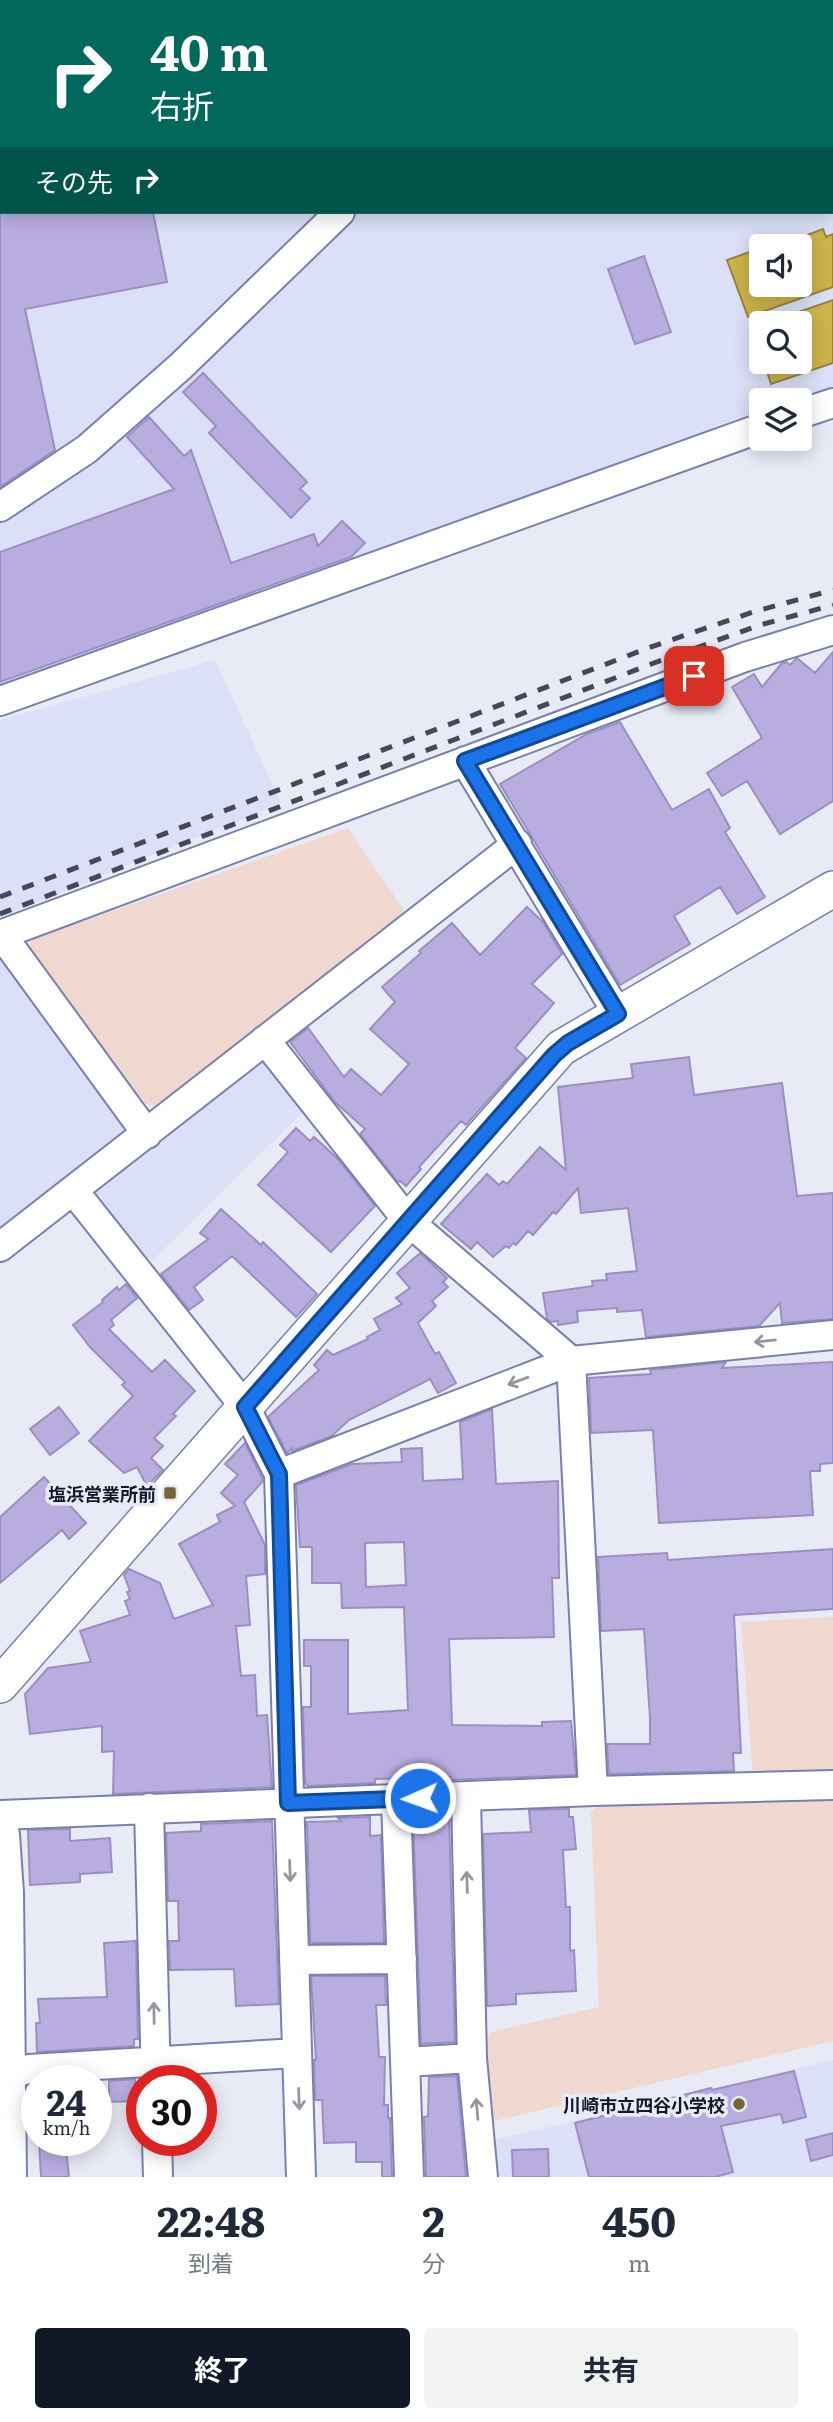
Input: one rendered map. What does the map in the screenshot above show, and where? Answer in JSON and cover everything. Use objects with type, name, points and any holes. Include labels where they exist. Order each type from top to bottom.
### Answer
[{"type":"highway","points":[[0,1835],[4,1894],[7,2177]]},
{"type":"street","points":[[0,507],[87,449],[181,366],[338,214]]},
{"type":"street","points":[[812,410],[833,402]]},
{"type":"street","points":[[0,701],[749,432]]},
{"type":"street","points":[[147,1134],[1,935],[745,657],[833,630]]},
{"type":"street","points":[[465,761],[618,1014]]},
{"type":"street","points":[[0,1247],[517,844]]},
{"type":"street","points":[[0,1685],[554,1055],[568,1043],[833,889]]},
{"type":"street","points":[[833,889],[833,898]]},
{"type":"street","points":[[265,1040],[408,1221],[571,1362],[593,1791]]},
{"type":"street","points":[[73,1190],[245,1407],[279,1474],[301,2177]]},
{"type":"street","points":[[279,1474],[439,1410],[571,1362],[833,1335]]},
{"type":"street","points":[[0,1815],[593,1791],[833,1785]]},
{"type":"street","points":[[466,1797],[472,2058],[483,2177]]},
{"type":"street","points":[[396,1799],[409,2177]]},
{"type":"street","points":[[149,1808],[155,2065]]},
{"type":"street","points":[[293,1960],[402,1959]]},
{"type":"street","points":[[207,2065],[297,2053]]},
{"type":"street","points":[[405,2062],[472,2058]]},
{"type":"street","points":[[5,2075],[29,2069],[126,2071]]},
{"type":"street","points":[[157,2156],[158,2177]]},
{"type":"shaded area","points":[[0,214],[833,214],[833,392],[812,398],[812,388],[749,388],[749,422],[0,687]]},
{"type":"shaded area","points":[[823,229],[826,237],[833,234],[833,287],[812,294],[812,234],[810,234]]},
{"type":"shaded area","points":[[749,252],[749,297],[805,297],[765,311],[749,311],[748,317],[727,260]]},
{"type":"shaded area","points":[[833,300],[833,363],[812,370],[812,311],[801,311]]},
{"type":"shaded area","points":[[768,374],[801,374],[771,384]]},
{"type":"shaded area","points":[[215,660],[281,803],[0,917],[0,720]]},
{"type":"shaded area","points":[[348,828],[409,918],[161,1109],[146,1104],[27,950],[33,939]]},
{"type":"shaded area","points":[[0,954],[131,1130],[0,1234]]},
{"type":"shaded area","points":[[255,1058],[269,1059],[306,1109],[147,1266],[94,1199],[94,1187]]},
{"type":"shaded area","points":[[833,1617],[833,1775],[753,1777],[741,1622]]},
{"type":"shaded area","points":[[833,1798],[833,2041],[494,2121],[486,2113],[483,2040],[491,2032],[599,2007],[591,1812],[599,1805]]},
{"type":"shaded area","name":"川崎市立四谷小学校","points":[[833,2060],[833,2177],[491,2177],[489,2148],[498,2139]]},
{"type":"building","points":[[0,214],[153,214],[167,282],[25,309],[55,450],[0,487]]},
{"type":"building","points":[[644,256],[671,332],[635,344],[608,269]]},
{"type":"building","points":[[203,373],[307,482],[300,489],[310,498],[291,518],[209,433],[216,426],[183,392]]},
{"type":"building","points":[[149,417],[184,456],[191,450],[231,563],[314,534],[318,546],[342,521],[365,543],[351,557],[0,682],[0,552],[174,489],[127,437]]},
{"type":"building","points":[[833,652],[833,801],[780,834],[747,781],[722,796],[707,773],[762,738],[732,687],[754,674],[762,687],[782,663],[790,665],[797,658],[815,673]]},
{"type":"building","points":[[620,722],[672,810],[709,789],[730,828],[725,832],[765,897],[737,914],[720,887],[674,916],[690,944],[620,985],[500,784],[587,734]]},
{"type":"building","points":[[527,907],[543,922],[562,954],[532,984],[554,1003],[515,1048],[526,1058],[466,1125],[461,1121],[419,1167],[421,1169],[406,1186],[398,1182],[360,1134],[365,1129],[335,1102],[290,1042],[308,1028],[344,1077],[351,1069],[381,1095],[409,1064],[370,1029],[395,1002],[382,987],[452,923],[480,955]]},
{"type":"building","points":[[689,1057],[694,1095],[782,1083],[797,1196],[833,1193],[833,1319],[782,1323],[780,1303],[759,1326],[646,1337],[642,1310],[617,1312],[617,1308],[577,1311],[578,1322],[558,1325],[558,1321],[551,1322],[547,1319],[543,1293],[593,1286],[592,1281],[607,1280],[606,1274],[637,1271],[628,1208],[581,1213],[578,1188],[533,1235],[528,1231],[516,1245],[513,1243],[509,1248],[506,1246],[493,1257],[477,1242],[471,1249],[441,1224],[487,1174],[499,1185],[503,1181],[507,1184],[540,1147],[566,1170],[558,1087],[633,1078],[631,1064]]},
{"type":"building","points":[[296,1128],[310,1141],[314,1137],[338,1159],[375,1206],[331,1252],[258,1185],[288,1152],[280,1145]]},
{"type":"building","points":[[221,1209],[261,1245],[263,1242],[317,1294],[296,1317],[232,1256],[194,1287],[203,1300],[189,1310],[161,1274],[208,1239],[200,1233]]},
{"type":"building","points":[[420,1253],[447,1278],[443,1282],[448,1287],[432,1301],[436,1306],[418,1323],[435,1354],[439,1352],[456,1383],[438,1393],[430,1379],[349,1420],[332,1436],[292,1451],[292,1448],[287,1453],[268,1417],[319,1370],[314,1365],[327,1350],[333,1355],[368,1339],[367,1337],[380,1330],[374,1319],[402,1304],[396,1298],[410,1288],[397,1273]]},
{"type":"building","points":[[126,1284],[137,1298],[111,1320],[114,1325],[109,1329],[152,1372],[165,1360],[195,1391],[173,1414],[176,1416],[154,1438],[163,1446],[151,1458],[163,1470],[147,1486],[137,1467],[124,1473],[89,1441],[133,1396],[122,1385],[125,1382],[90,1347],[73,1325],[103,1302],[117,1287],[119,1290]]},
{"type":"building","points":[[726,1362],[722,1368],[833,1362],[833,1463],[820,1464],[820,1471],[810,1471],[813,1515],[659,1523],[653,1430],[591,1433],[589,1378],[651,1374],[650,1370]]},
{"type":"building","points":[[59,1407],[79,1433],[50,1455],[30,1429]]},
{"type":"building","points":[[492,1409],[496,1484],[558,1481],[559,1578],[552,1578],[554,1637],[449,1639],[452,1725],[542,1726],[542,1722],[571,1721],[576,1775],[448,1780],[450,1777],[375,1779],[375,1783],[308,1786],[305,1783],[303,1707],[311,1707],[311,1666],[304,1666],[304,1640],[348,1640],[348,1714],[408,1710],[404,1607],[342,1608],[341,1583],[312,1583],[312,1547],[300,1547],[296,1485],[352,1464],[402,1462],[401,1449],[422,1448],[423,1481],[463,1479],[460,1422]],"holes":[[[404,1542],[406,1585],[366,1587],[365,1543]]]},
{"type":"building","points":[[245,1443],[263,1481],[244,1502],[265,1545],[265,1574],[246,1576],[250,1625],[236,1626],[241,1676],[255,1675],[257,1716],[267,1715],[272,1787],[113,1794],[114,1751],[102,1752],[102,1726],[30,1734],[25,1694],[48,1668],[91,1662],[80,1631],[130,1615],[125,1601],[130,1599],[127,1592],[130,1591],[124,1575],[129,1569],[160,1583],[174,1619],[213,1605],[179,1544],[220,1522],[217,1515],[235,1506],[221,1493],[238,1475],[225,1464]]},
{"type":"building","points":[[44,1477],[86,1523],[69,1539],[62,1530],[0,1583],[0,1517]]},
{"type":"building","points":[[833,1549],[833,1609],[734,1615],[741,1753],[733,1753],[734,1771],[609,1774],[607,1744],[650,1744],[650,1718],[644,1629],[601,1631],[598,1557],[667,1553],[668,1560]]},
{"type":"building","points":[[569,1809],[569,1817],[573,1817],[576,1849],[563,1850],[566,1907],[570,1907],[570,1951],[574,1950],[576,1991],[516,1994],[516,2004],[487,2006],[483,1834],[531,1832],[529,1810]]},
{"type":"building","points":[[449,1813],[455,2042],[421,2044],[413,1818],[416,1815]]},
{"type":"building","points":[[370,1817],[370,1836],[381,1835],[384,1943],[310,1943],[307,1822]]},
{"type":"building","points":[[272,1821],[279,2004],[236,2006],[234,1969],[170,1970],[169,1941],[179,1941],[178,1901],[168,1901],[166,1833],[201,1831],[201,1824]]},
{"type":"building","points":[[70,1829],[70,1841],[110,1838],[112,1872],[80,1874],[80,1882],[30,1885],[28,1830]]},
{"type":"building","points":[[136,1941],[138,2039],[134,2039],[134,2046],[37,2052],[36,2023],[40,2023],[38,1999],[107,1997],[104,1943]]},
{"type":"building","points":[[311,1976],[385,1976],[386,2005],[376,2005],[379,2057],[385,2057],[384,2105],[388,2105],[390,2118],[392,2177],[382,2177],[382,2162],[356,2162],[356,2142],[324,2143],[322,2100],[315,2100],[316,2060]]},
{"type":"building","points":[[794,2071],[806,2117],[783,2123],[781,2114],[721,2126],[733,2172],[715,2177],[589,2177],[575,2123],[711,2088],[712,2090]]},
{"type":"building","points":[[457,2076],[466,2177],[426,2177],[424,2117],[428,2116],[429,2077]]},
{"type":"building","points":[[126,2080],[126,2101],[112,2102],[112,2081]]},
{"type":"building","points":[[833,2133],[833,2155],[811,2161],[806,2140]]},
{"type":"building","points":[[548,2149],[549,2177],[513,2177],[512,2150]]},
{"type":"building","points":[[40,2156],[67,2156],[69,2177],[41,2177]]},
{"type":"railway","points":[[0,897],[648,648],[753,612],[833,590]]},
{"type":"railway","points":[[0,914],[654,663],[760,625],[833,605]]},
{"type":"place","name":"塩浜営業所前","points":[[170,1493]]},
{"type":"place","name":"川崎市立四谷小学校","points":[[739,2104]]},
{"type":"route","points":[[420,1798],[288,1803],[279,1474],[245,1407],[554,1055],[568,1043],[618,1014],[465,761],[694,676]]}]
